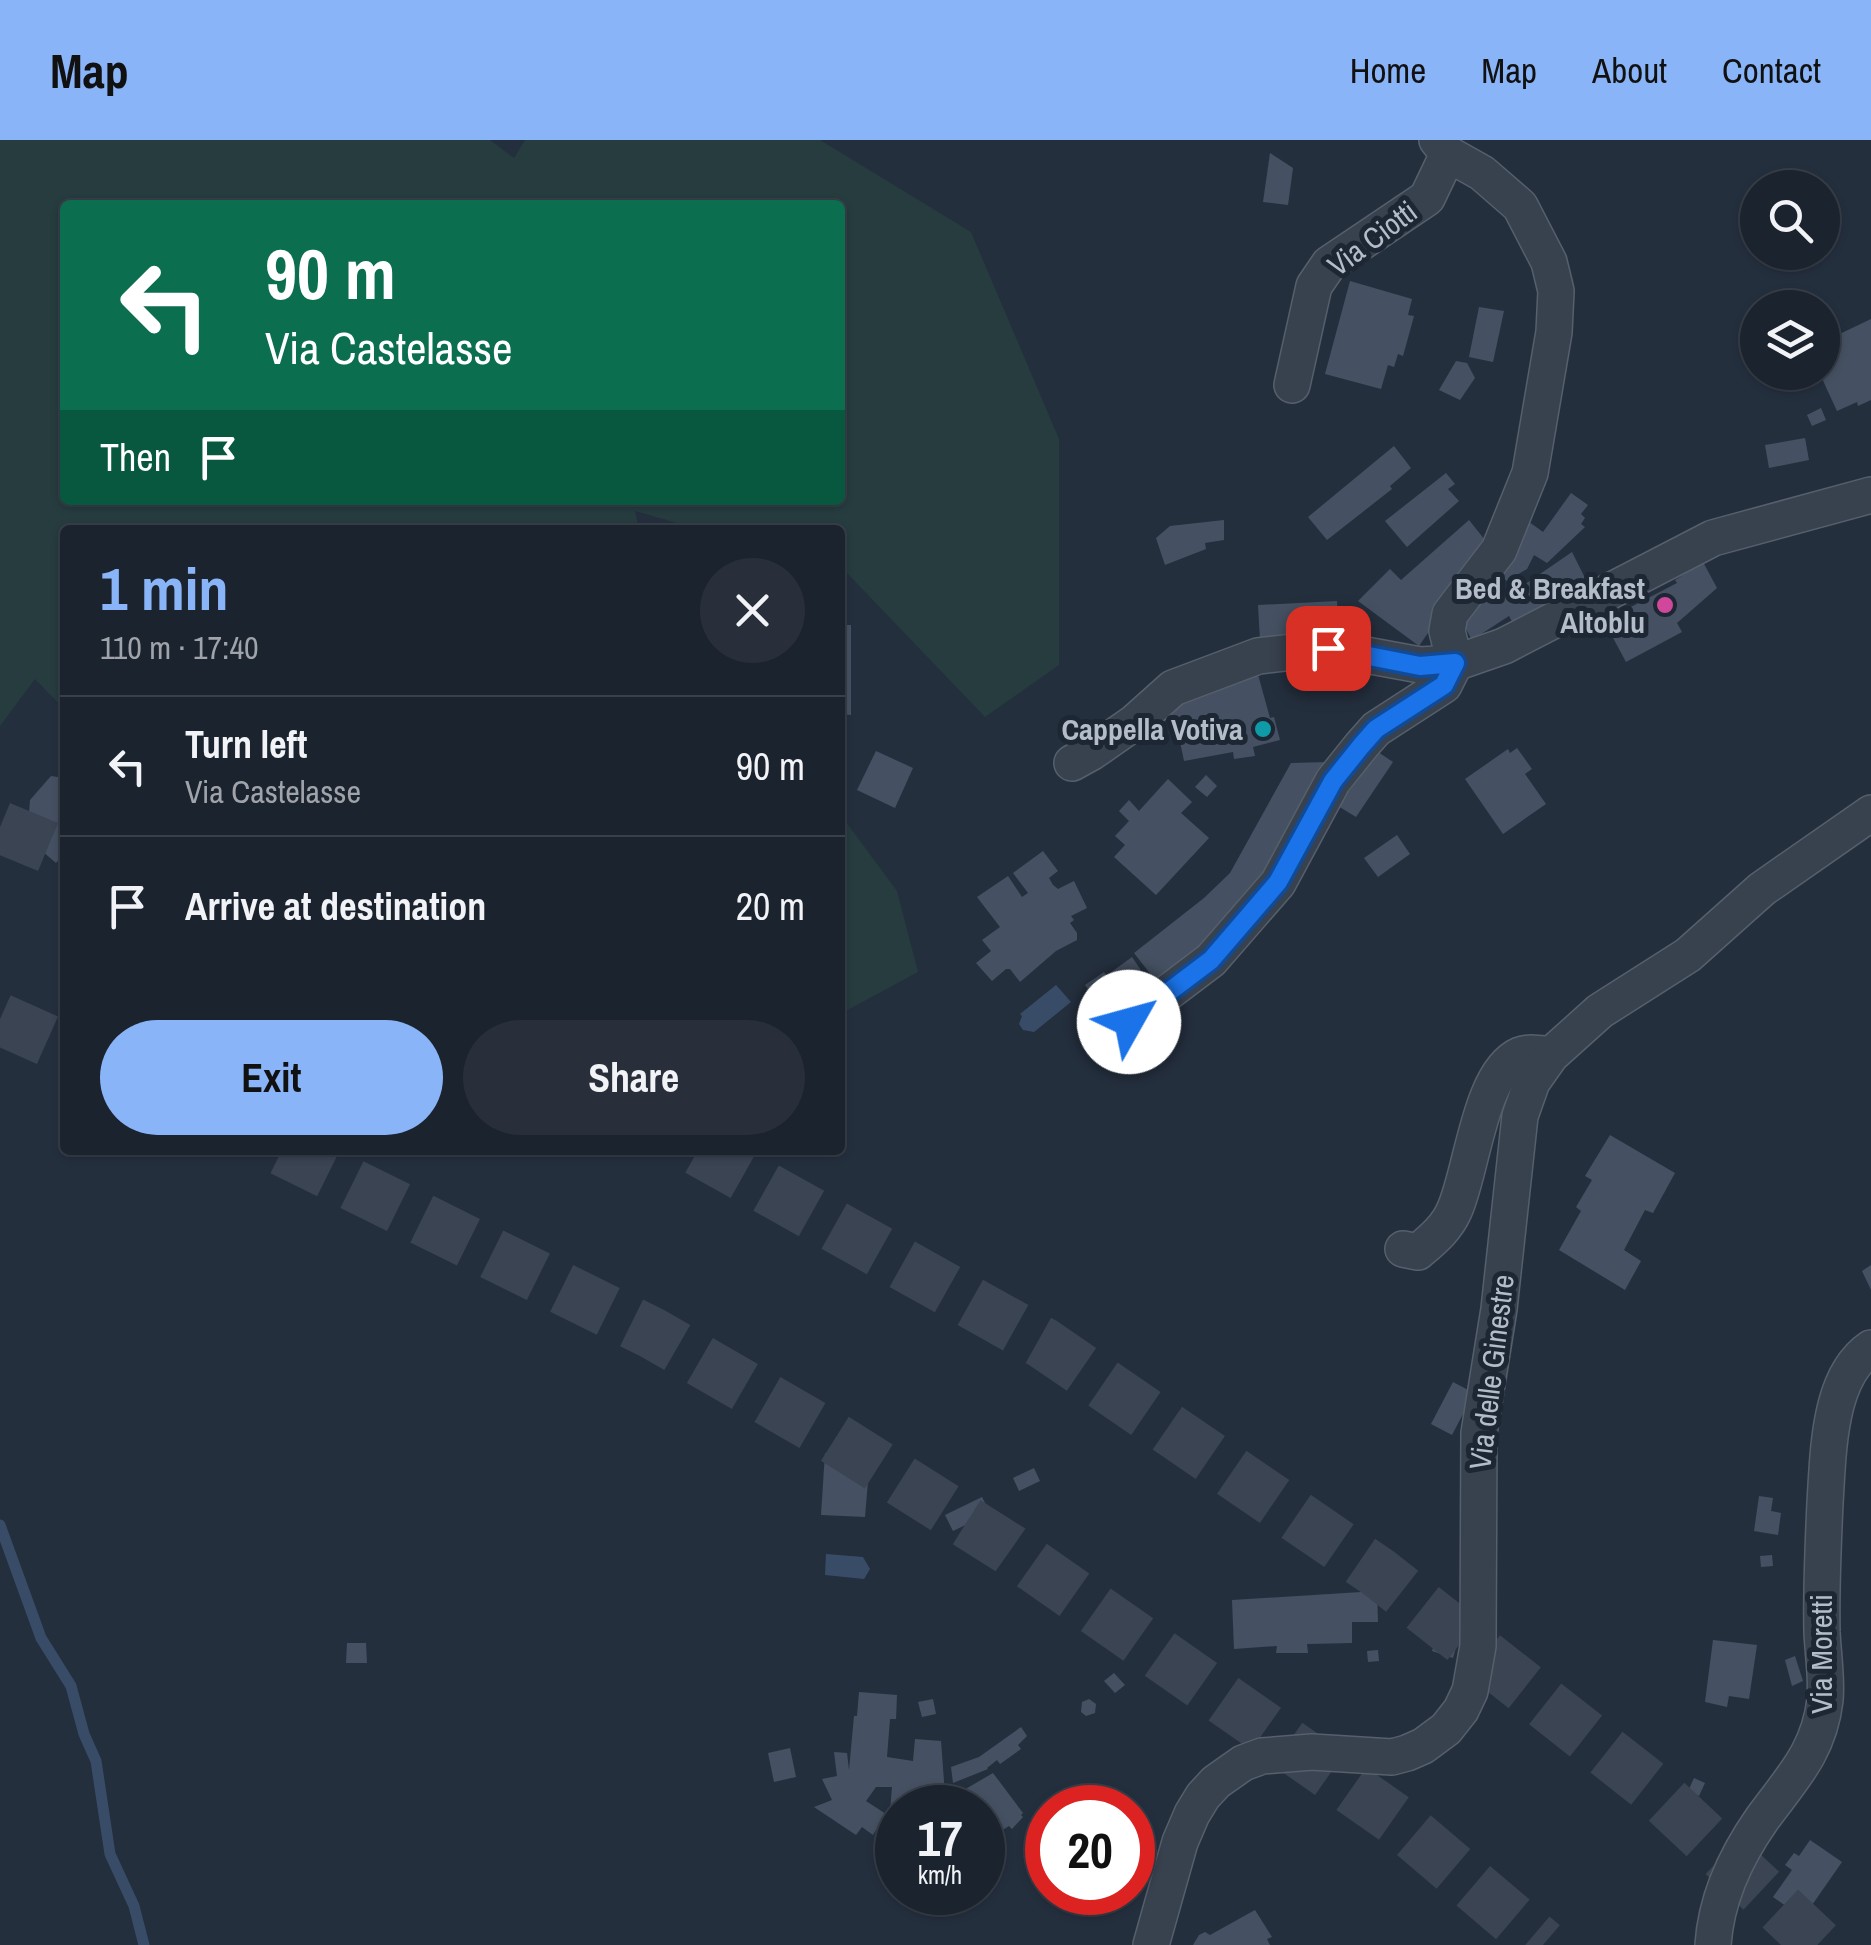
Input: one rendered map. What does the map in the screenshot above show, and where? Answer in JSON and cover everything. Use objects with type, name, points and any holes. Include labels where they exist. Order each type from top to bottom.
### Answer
[{"type":"street","name":"Via Ciotti","points":[[1292,385],[1314,286],[1329,264],[1427,198],[1443,147]]},
{"type":"street","points":[[1129,1022],[1211,960],[1278,882],[1333,781],[1376,729],[1444,685],[1455,663],[1447,631],[1450,614],[1498,550],[1530,473],[1554,332],[1556,291],[1550,262],[1520,206],[1482,173],[1443,147]]},
{"type":"street","points":[[1072,763],[1135,722],[1172,688],[1258,656],[1328,648],[1420,666],[1455,663],[1504,646],[1714,538],[1871,495]]},
{"type":"street","name":"Via delle Ginestre","points":[[1150,1945],[1180,1842],[1192,1814],[1216,1782],[1243,1763],[1262,1756],[1312,1752],[1392,1757],[1408,1753],[1446,1729],[1470,1692],[1478,1646],[1479,1433],[1499,1309],[1520,1116],[1532,1082],[1551,1055],[1600,1011],[1688,955],[1762,889],[1871,813]]},
{"type":"street","points":[[1403,1248],[1418,1252],[1438,1236],[1453,1214],[1484,1104],[1498,1076],[1524,1053],[1551,1055]]},
{"type":"street","name":"Via Moretti","points":[[1713,1945],[1714,1922],[1738,1858],[1801,1766],[1820,1731],[1825,1696],[1821,1576],[1831,1438],[1845,1378],[1857,1359],[1871,1348]]},
{"type":"green space","points":[[0,140],[490,140],[514,158],[525,140],[820,140],[971,232],[1059,439],[1059,665],[985,717],[845,572],[845,525],[684,525],[635,511],[638,525],[60,525],[60,705],[35,679],[0,726]]},
{"type":"green space","points":[[845,821],[897,891],[918,972],[845,1011]]},
{"type":"water","points":[[1056,985],[1071,1002],[1034,1032],[1023,1030],[1020,1014]]},
{"type":"water","points":[[826,1554],[863,1557],[870,1569],[864,1579],[825,1575]]},
{"type":"building","points":[[1270,153],[1293,168],[1288,205],[1263,202]]},
{"type":"building","points":[[1350,281],[1412,299],[1408,315],[1414,316],[1403,356],[1398,354],[1394,367],[1388,365],[1381,389],[1325,374]]},
{"type":"building","points":[[1479,307],[1504,311],[1493,362],[1469,357]]},
{"type":"building","points":[[1871,319],[1871,400],[1837,411],[1827,390],[1840,390],[1840,334]]},
{"type":"building","points":[[1456,361],[1467,363],[1475,378],[1460,400],[1439,390]]},
{"type":"building","points":[[1821,408],[1826,420],[1812,426],[1807,415]]},
{"type":"building","points":[[1805,438],[1809,460],[1769,468],[1765,445]]},
{"type":"building","points":[[1394,446],[1411,468],[1390,486],[1392,489],[1327,540],[1308,517]]},
{"type":"building","points":[[1446,473],[1455,484],[1448,489],[1459,501],[1407,547],[1385,521]]},
{"type":"building","points":[[1571,493],[1588,505],[1581,514],[1585,527],[1547,563],[1534,555],[1527,569],[1507,581],[1491,570],[1525,519],[1543,532]]},
{"type":"building","points":[[1224,520],[1224,540],[1205,543],[1206,549],[1165,565],[1156,538],[1170,526]]},
{"type":"building","points":[[1469,520],[1493,550],[1419,646],[1358,601],[1390,569],[1401,580]]},
{"type":"building","points":[[1572,552],[1589,586],[1514,625],[1509,616],[1472,640],[1456,611],[1498,587],[1502,593],[1524,585]]},
{"type":"building","name":"Bed & Breakfast Altoblu","points":[[1703,562],[1717,588],[1677,623],[1682,632],[1626,662],[1604,621],[1677,583],[1675,580]]},
{"type":"building","points":[[1337,601],[1339,638],[1260,640],[1258,605]]},
{"type":"building","points":[[845,625],[851,625],[851,715],[845,714]]},
{"type":"building","points":[[1257,671],[1280,740],[1253,747],[1255,756],[1234,759],[1233,752],[1184,761],[1178,732],[1168,718],[1168,706]]},
{"type":"building","points":[[1517,748],[1532,769],[1525,774],[1546,804],[1503,834],[1465,779],[1508,749],[1510,753]]},
{"type":"building","points":[[876,751],[913,768],[895,808],[857,790]]},
{"type":"building","points":[[1378,752],[1393,762],[1356,817],[1338,806]]},
{"type":"building","points":[[1328,762],[1258,893],[1210,943],[1155,980],[1134,953],[1230,873],[1291,763]]},
{"type":"building","points":[[60,775],[60,859],[56,863],[34,844],[48,829],[29,813],[30,800],[51,776]]},
{"type":"building","points":[[1206,775],[1217,786],[1207,797],[1195,787]]},
{"type":"building","points":[[1168,779],[1192,802],[1181,813],[1209,838],[1156,895],[1114,857],[1125,845],[1115,836],[1129,821],[1119,811],[1129,800],[1139,811]]},
{"type":"building","points":[[1397,835],[1410,854],[1378,877],[1364,858]]},
{"type":"building","points":[[1043,851],[1058,871],[1049,878],[1053,885],[1058,889],[1074,881],[1087,908],[1071,916],[1077,940],[1056,951],[1020,982],[1010,969],[992,981],[976,963],[991,951],[982,940],[1000,927],[977,897],[1008,876],[1022,897],[1028,893],[1013,873]]},
{"type":"building","points":[[1132,957],[1149,982],[1127,999],[1110,973]]},
{"type":"building","points":[[1104,972],[1126,1002],[1106,1016],[1085,985]]},
{"type":"building","points":[[1610,1135],[1675,1173],[1653,1213],[1645,1210],[1624,1250],[1641,1261],[1625,1290],[1559,1250],[1581,1211],[1576,1207],[1592,1180],[1585,1176]]},
{"type":"building","points":[[1871,1265],[1871,1290],[1862,1271]]},
{"type":"building","points":[[1453,1382],[1474,1393],[1452,1435],[1431,1424]]},
{"type":"building","points":[[825,1453],[870,1457],[865,1517],[821,1515]]},
{"type":"building","points":[[1034,1468],[1040,1481],[1019,1491],[1013,1478]]},
{"type":"building","points":[[1759,1496],[1773,1498],[1771,1511],[1781,1513],[1778,1535],[1754,1531]]},
{"type":"building","points":[[982,1497],[990,1513],[953,1531],[945,1515]]},
{"type":"building","points":[[1772,1555],[1773,1566],[1761,1567],[1760,1556]]},
{"type":"building","points":[[1377,1591],[1378,1622],[1352,1622],[1352,1643],[1307,1644],[1308,1653],[1276,1653],[1277,1646],[1234,1649],[1232,1600]]},
{"type":"building","points":[[1441,1620],[1462,1627],[1453,1658],[1432,1651]]},
{"type":"building","points":[[1713,1640],[1757,1645],[1749,1699],[1729,1696],[1727,1707],[1705,1702]]},
{"type":"building","points":[[347,1643],[366,1643],[367,1663],[346,1663]]},
{"type":"building","points":[[1378,1650],[1379,1661],[1368,1662],[1367,1651]]},
{"type":"building","points":[[1795,1656],[1803,1681],[1792,1686],[1785,1660]]},
{"type":"building","points":[[1114,1673],[1125,1685],[1115,1693],[1104,1681]]},
{"type":"building","points":[[859,1692],[897,1695],[896,1719],[890,1719],[887,1757],[913,1761],[915,1739],[941,1741],[944,1785],[875,1785],[866,1801],[875,1807],[873,1835],[862,1827],[856,1835],[814,1807],[832,1800],[822,1779],[837,1776],[834,1752],[847,1753],[849,1770]]},
{"type":"building","points":[[933,1699],[936,1714],[922,1717],[918,1702]]},
{"type":"building","points":[[1089,1699],[1096,1704],[1095,1713],[1086,1716],[1081,1712],[1082,1702]]},
{"type":"building","points":[[1021,1727],[1027,1736],[1018,1745],[1021,1749],[1000,1764],[997,1760],[988,1769],[953,1783],[951,1767],[979,1757]]},
{"type":"building","points":[[790,1748],[796,1777],[774,1782],[768,1753]]},
{"type":"building","points":[[993,1773],[1002,1785],[972,1785]]},
{"type":"building","points":[[1694,1778],[1705,1783],[1699,1796],[1688,1791]]},
{"type":"building","points":[[1005,1789],[1023,1813],[1012,1829],[1005,1829]]},
{"type":"building","points":[[1810,1840],[1842,1862],[1803,1918],[1773,1897],[1792,1870],[1785,1865],[1794,1853],[1799,1856]]},
{"type":"building","points":[[1255,1910],[1272,1937],[1267,1939],[1270,1945],[1193,1945],[1199,1935],[1210,1935]]},
{"type":"waterway","points":[[0,1525],[41,1638],[71,1686],[96,1761],[110,1854],[134,1906],[144,1945]]},
{"type":"tunnel","points":[[0,827],[60,852]]},
{"type":"tunnel","points":[[0,1019],[60,1046]]},
{"type":"tunnel","points":[[292,1155],[652,1333],[829,1435],[1009,1549],[1396,1820],[1543,1945]]},
{"type":"tunnel","points":[[707,1155],[1043,1343],[1379,1573],[1652,1788],[1819,1945]]},
{"type":"place","name":"Bed & Breakfast Altoblu","points":[[1665,605]]},
{"type":"place","name":"Cappella Votiva","points":[[1263,729]]},
{"type":"route","points":[[1129,1022],[1211,960],[1251,916],[1278,882],[1333,781],[1361,746],[1376,729],[1444,685],[1455,663],[1420,666],[1328,648]]}]
